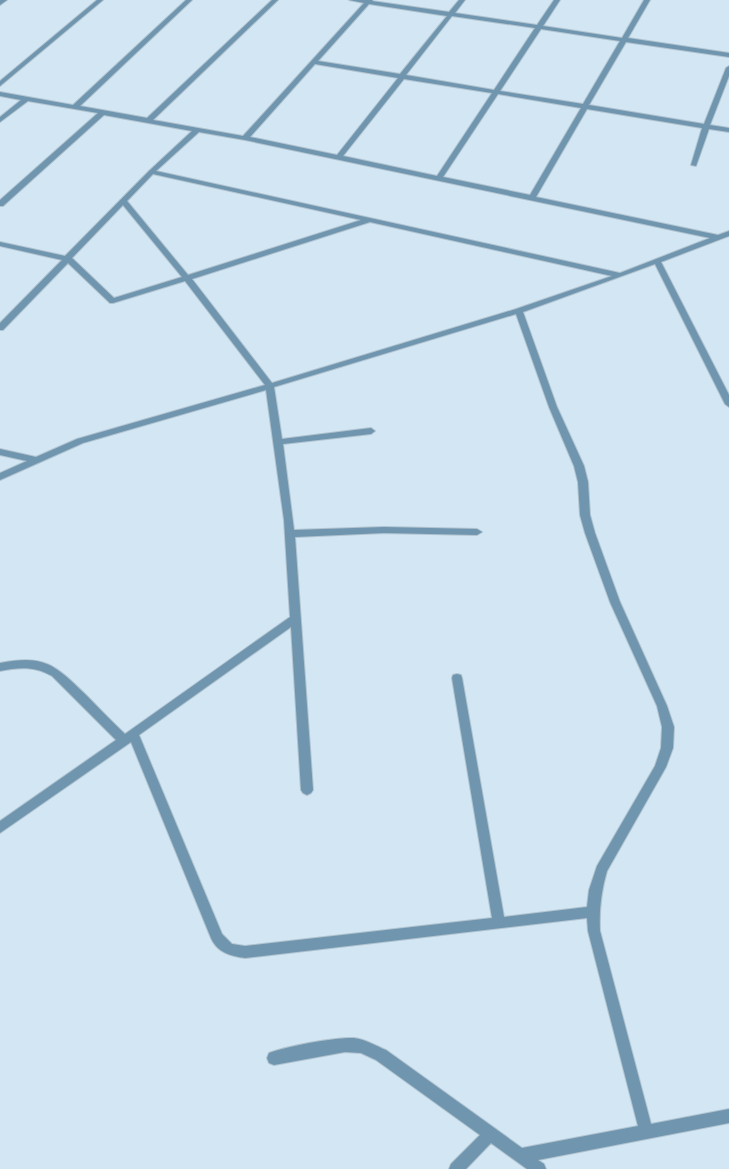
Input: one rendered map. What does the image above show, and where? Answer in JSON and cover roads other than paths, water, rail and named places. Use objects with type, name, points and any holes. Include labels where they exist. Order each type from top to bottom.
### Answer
[{"type":"street","points":[[0,3],[4,0]]},
{"type":"street","points":[[0,84],[100,0]]},
{"type":"street","points":[[74,108],[189,0]]},
{"type":"street","points":[[148,121],[275,0]]},
{"type":"street","points":[[352,0],[369,1],[729,55]]},
{"type":"street","points":[[338,158],[462,0]]},
{"type":"street","points":[[438,179],[557,0]]},
{"type":"street","points":[[532,198],[647,0]]},
{"type":"street","points":[[245,138],[369,1]]},
{"type":"street","points":[[314,62],[729,130]]},
{"type":"street","points":[[694,165],[706,126],[729,68]]},
{"type":"street","points":[[0,94],[245,138],[718,238]]},
{"type":"street","points":[[0,120],[26,99]]},
{"type":"street","points":[[0,204],[102,113]]},
{"type":"street","points":[[0,328],[151,172],[197,130]]},
{"type":"street","points":[[151,172],[368,221],[621,275]]},
{"type":"street","points":[[123,201],[187,278],[270,386],[290,534],[307,790]]},
{"type":"street","points":[[0,244],[68,259],[113,301],[368,221]]},
{"type":"street","points":[[0,477],[80,441],[270,386],[519,311],[621,275],[729,233]]},
{"type":"street","points":[[657,261],[729,404]]},
{"type":"street","points":[[519,311],[553,407],[579,466],[583,482],[585,515],[590,533],[615,602],[662,706],[668,727],[667,748],[660,767],[601,870],[595,890],[593,912],[594,931],[646,1131]]},
{"type":"street","points":[[718,381],[729,380]]},
{"type":"street","points":[[278,442],[371,430]]},
{"type":"street","points":[[0,452],[36,460]]},
{"type":"street","points":[[290,534],[384,530],[477,532]]},
{"type":"street","points":[[0,828],[296,619]]},
{"type":"street","points":[[0,668],[26,664],[36,664],[46,667],[56,673],[129,737],[217,938],[224,947],[245,952],[593,912]]},
{"type":"street","points":[[457,678],[499,923]]},
{"type":"street","points":[[274,1058],[342,1046],[355,1045],[369,1049],[380,1055],[539,1169]]},
{"type":"street","points":[[520,1156],[729,1116]]},
{"type":"street","points":[[456,1169],[490,1134]]}]
